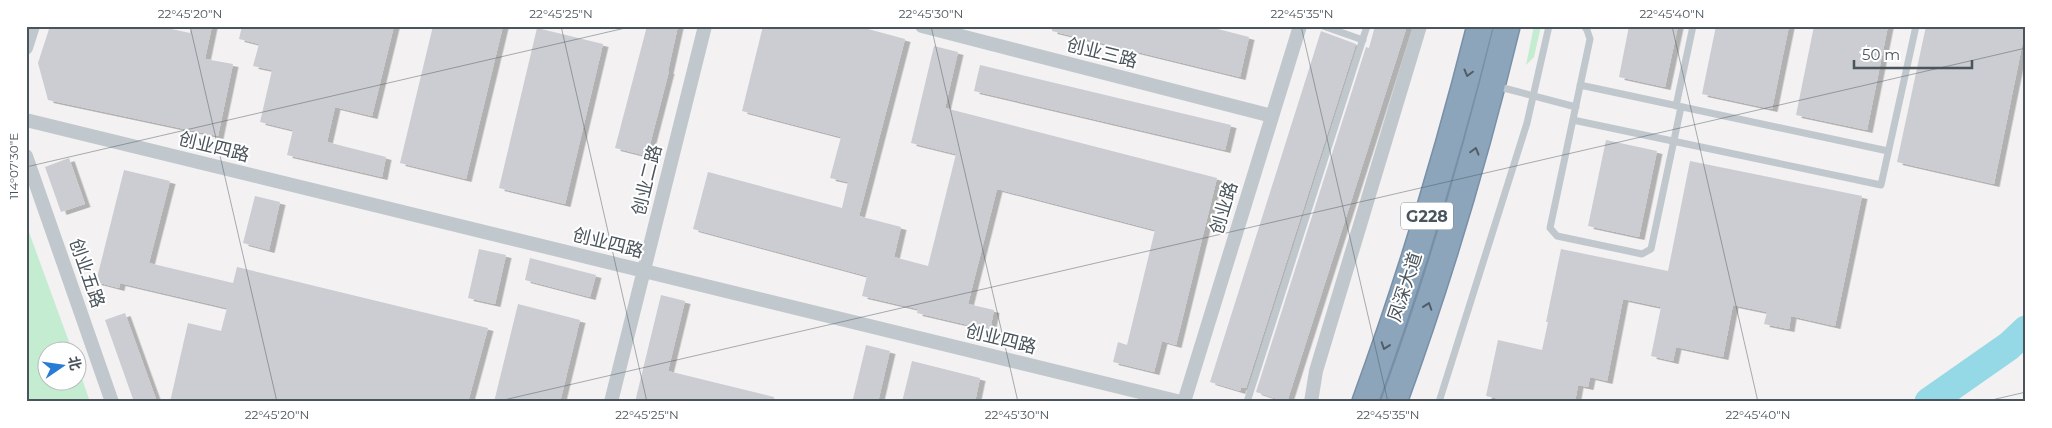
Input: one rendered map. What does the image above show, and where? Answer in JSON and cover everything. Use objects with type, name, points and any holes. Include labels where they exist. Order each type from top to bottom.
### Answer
[{"type":"highway","name":"凤深大道","points":[[1365,402],[1388,339],[1435,190],[1480,26]]},
{"type":"highway","name":"凤深大道","points":[[1394,402],[1450,236],[1493,85],[1507,26]]},
{"type":"street","points":[[26,48],[33,26]]},
{"type":"street","name":"创业二路","points":[[611,402],[706,26]]},
{"type":"street","name":"创业三路","points":[[922,26],[942,29],[1272,116]]},
{"type":"street","name":"创业路","points":[[1182,402],[1300,26]]},
{"type":"street","points":[[1311,402],[1316,371],[1420,26]]},
{"type":"street","name":"创业四路","points":[[26,120],[1182,402]]},
{"type":"street","name":"创业五路","points":[[26,156],[112,402]]},
{"type":"lane","points":[[1323,26],[1363,40]]},
{"type":"lane","points":[[1247,402],[1367,26]]},
{"type":"lane","points":[[1439,402],[1527,123],[1548,26]]},
{"type":"lane","points":[[1584,26],[1590,39],[1550,228],[1557,236],[1642,254],[1652,249],[1693,26]]},
{"type":"lane","points":[[1573,120],[1881,185],[1916,26]]},
{"type":"lane","points":[[1493,85],[1576,107]]},
{"type":"lane","points":[[1580,85],[1888,151]]},
{"type":"green space","points":[[1534,26],[1541,26],[1534,57],[1526,65]]},
{"type":"green space","points":[[26,224],[68,340],[38,340],[38,390],[86,390],[90,402],[26,402]]},
{"type":"building","points":[[50,26],[157,26],[190,33],[191,26],[212,26],[205,59],[233,64],[218,136],[48,100],[38,63]]},
{"type":"building","points":[[242,26],[394,26],[372,116],[335,107],[327,142],[386,157],[382,177],[287,155],[293,130],[260,122],[272,70],[253,66],[259,44],[239,39]]},
{"type":"building","points":[[433,26],[503,26],[466,179],[400,163]]},
{"type":"building","points":[[647,26],[678,26],[669,71],[647,156],[615,148]]},
{"type":"building","points":[[763,26],[857,26],[905,39],[859,216],[901,227],[894,257],[928,266],[956,154],[911,143],[934,46],[958,52],[945,108],[1217,178],[1176,345],[1162,341],[1154,372],[1113,362],[1118,342],[1127,345],[1155,230],[997,189],[968,304],[994,310],[990,330],[917,313],[918,309],[862,296],[867,276],[693,229],[708,172],[842,208],[848,182],[830,178],[841,137],[742,111]]},
{"type":"building","points":[[1052,26],[1206,26],[1249,37],[1240,77],[1052,31]]},
{"type":"building","points":[[1375,26],[1407,26],[1287,402],[1256,392],[1366,47],[1369,48]]},
{"type":"building","points":[[1629,26],[1678,26],[1665,87],[1619,77]]},
{"type":"building","points":[[1716,26],[1789,26],[1772,109],[1702,94]]},
{"type":"building","points":[[1814,26],[1888,26],[1867,130],[1796,115]]},
{"type":"building","points":[[1926,26],[2026,26],[1994,184],[1897,162]]},
{"type":"building","points":[[537,28],[603,44],[565,204],[499,188]]},
{"type":"building","points":[[1321,31],[1356,44],[1246,388],[1241,387],[1240,391],[1210,382]]},
{"type":"building","points":[[980,65],[1231,125],[1225,150],[974,91]]},
{"type":"building","points":[[1606,140],[1657,151],[1639,237],[1588,226]]},
{"type":"building","points":[[69,158],[85,204],[61,212],[45,167]]},
{"type":"building","points":[[1690,161],[1862,196],[1835,326],[1791,316],[1789,329],[1764,324],[1767,312],[1733,305],[1723,357],[1676,347],[1673,361],[1651,356],[1661,307],[1623,299],[1607,381],[1590,377],[1588,387],[1578,385],[1575,402],[1514,402],[1486,396],[1498,340],[1542,350],[1561,249],[1668,271]]},
{"type":"building","points":[[124,170],[170,181],[149,263],[233,283],[237,267],[488,328],[468,402],[287,402],[272,398],[272,402],[170,402],[188,323],[221,331],[227,308],[120,283],[119,288],[96,282]]},
{"type":"building","points":[[255,196],[280,202],[269,250],[243,243]]},
{"type":"building","points":[[479,249],[506,255],[495,304],[468,298]]},
{"type":"building","points":[[530,258],[596,275],[590,297],[525,280]]},
{"type":"building","points":[[661,295],[685,301],[668,371],[774,397],[773,402],[635,402]]},
{"type":"building","points":[[518,304],[580,320],[560,402],[494,402]]},
{"type":"building","points":[[125,313],[157,402],[134,402],[105,320]]},
{"type":"building","points":[[866,345],[890,351],[878,402],[853,399]]},
{"type":"building","points":[[912,361],[980,378],[975,402],[902,402]]},
{"type":"waterway","points":[[1929,402],[2009,346],[2026,330]]}]
